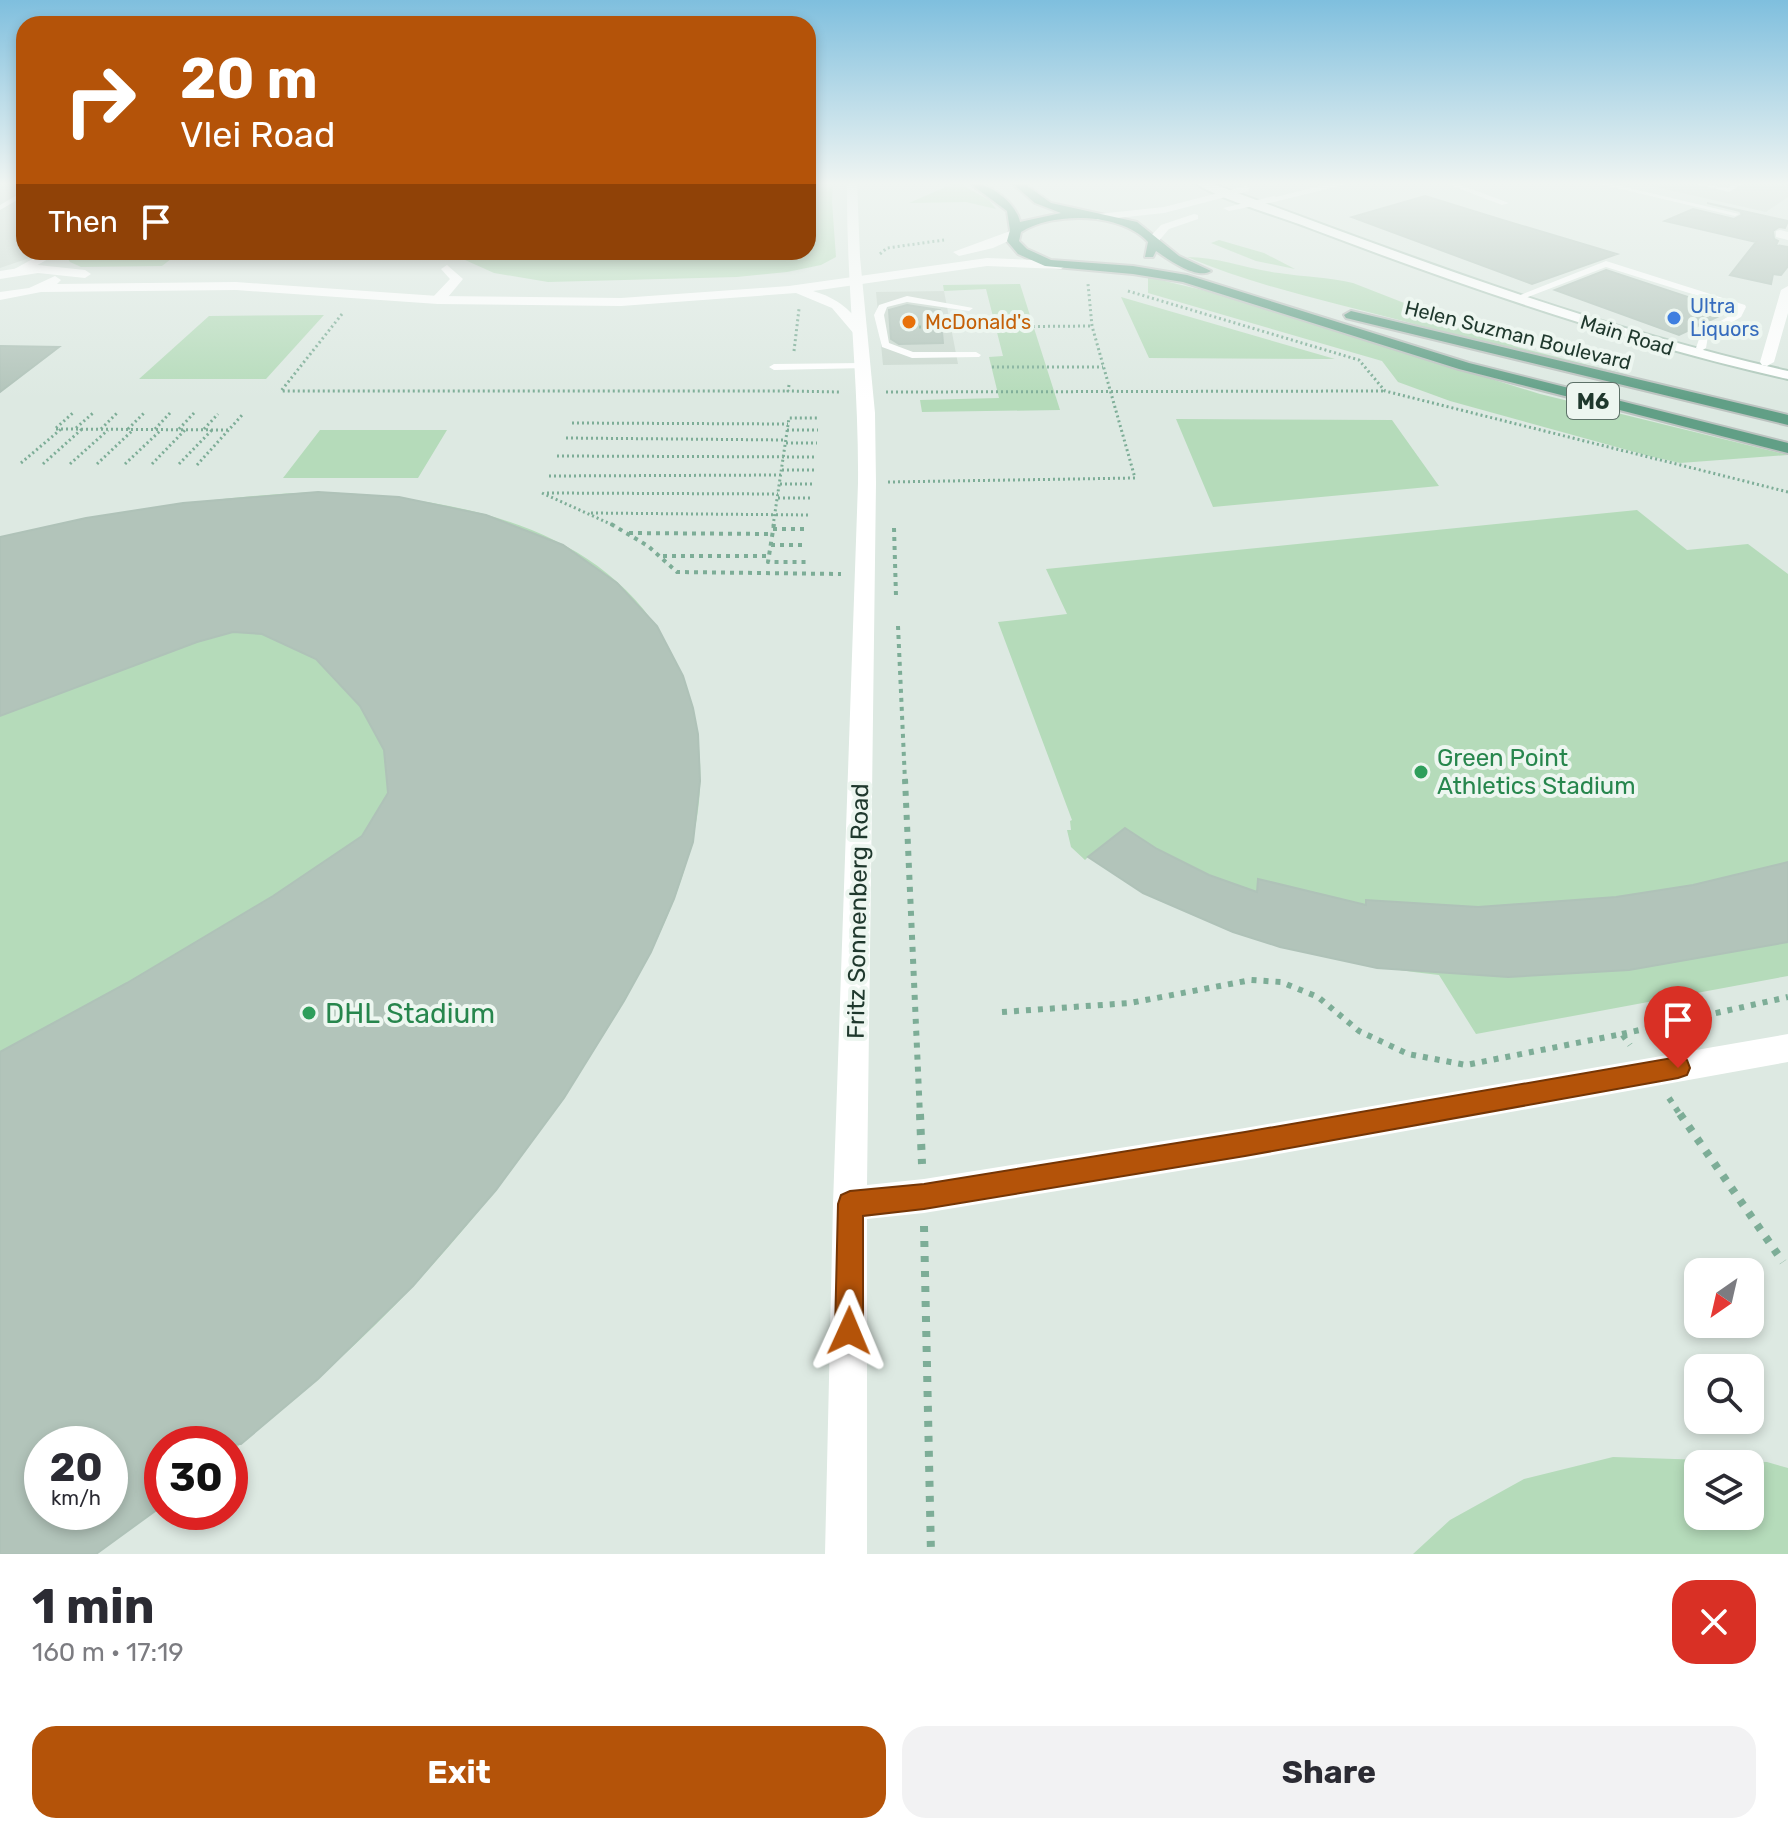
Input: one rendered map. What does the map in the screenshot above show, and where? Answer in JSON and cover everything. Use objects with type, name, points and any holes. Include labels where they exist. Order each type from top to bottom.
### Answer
[{"type":"main road","name":"Helen Suzman Boulevard","points":[[1032,255],[1061,265],[1150,272],[1187,279],[1464,366],[1788,448]]},
{"type":"main road","name":"Helen Suzman Boulevard","points":[[1096,267],[1138,261],[1149,255]]},
{"type":"main road","name":"Helen Suzman Boulevard","points":[[1172,255],[1184,263],[1345,313],[1788,420]]},
{"type":"street","name":"Fritz Sonnenberg Road","points":[[846,1554],[850,1204],[867,483],[865,392],[855,255]]},
{"type":"street","points":[[0,296],[40,288],[236,286],[438,300],[621,302],[789,290],[953,255]]},
{"type":"street","name":"Main Road","points":[[1403,255],[1650,343],[1788,375]]},
{"type":"street","name":"Main Road","points":[[1416,255],[1522,296],[1617,325],[1701,348],[1788,366]]},
{"type":"street","points":[[5,274],[38,260]]},
{"type":"street","points":[[40,288],[56,279],[52,271],[55,260]]},
{"type":"street","points":[[5,274],[52,271],[299,277],[450,288],[563,291],[679,288],[987,262],[1061,265]]},
{"type":"street","points":[[438,300],[457,279],[447,269]]},
{"type":"street","points":[[789,290],[834,301],[846,311],[860,332]]},
{"type":"street","points":[[1767,362],[1787,299]]},
{"type":"street","points":[[850,1204],[924,1196],[1788,1048]]},
{"type":"lane","points":[[1522,296],[1606,264],[1742,307],[1738,315],[1704,335],[1701,348]]},
{"type":"lane","points":[[969,308],[899,299],[883,305],[879,315],[885,345],[900,353],[976,355]]},
{"type":"lane","points":[[774,367],[863,366]]},
{"type":"path","points":[[867,483],[1135,478],[1092,326],[1088,284]]},
{"type":"path","points":[[1117,286],[1359,360],[1385,391]]},
{"type":"path","points":[[787,308],[800,306],[788,391]]},
{"type":"path","points":[[353,312],[343,312],[281,391],[1385,391],[1788,492]]},
{"type":"path","points":[[972,327],[1092,326]]},
{"type":"path","points":[[919,327],[958,327]]},
{"type":"path","points":[[991,367],[1103,367]]},
{"type":"path","points":[[74,412],[56,429],[230,430]]},
{"type":"path","points":[[75,429],[93,413]]},
{"type":"path","points":[[101,429],[117,413]]},
{"type":"path","points":[[97,464],[144,413]]},
{"type":"path","points":[[155,429],[170,413]]},
{"type":"path","points":[[179,429],[194,413]]},
{"type":"path","points":[[204,429],[218,414]]},
{"type":"path","points":[[197,465],[243,414]]},
{"type":"path","points":[[806,562],[768,562],[789,418],[819,418]]},
{"type":"path","points":[[572,423],[788,424]]},
{"type":"path","points":[[21,463],[62,429]]},
{"type":"path","points":[[43,464],[83,429]]},
{"type":"path","points":[[70,464],[108,429]]},
{"type":"path","points":[[125,464],[162,429]]},
{"type":"path","points":[[152,464],[186,429]]},
{"type":"path","points":[[179,464],[213,430]]},
{"type":"path","points":[[787,430],[818,430]]},
{"type":"path","points":[[566,438],[817,443]]},
{"type":"path","points":[[557,456],[816,457]]},
{"type":"path","points":[[549,476],[814,470]]},
{"type":"path","points":[[780,484],[813,484]]},
{"type":"path","points":[[805,574],[677,572],[663,556],[628,533],[542,493],[812,498]]},
{"type":"path","points":[[588,513],[810,515]]},
{"type":"path","points":[[628,533],[809,529]]},
{"type":"path","points":[[771,545],[807,545]]},
{"type":"path","points":[[663,556],[769,556]]},
{"type":"path","points":[[898,626],[924,1196],[931,1554]]},
{"type":"path","points":[[1002,1012],[1130,1003],[1251,980],[1281,982],[1318,997],[1359,1031],[1408,1054],[1466,1065],[1788,997]]},
{"type":"path","points":[[1622,1034],[1783,1262]]},
{"type":"shaded area","points":[[0,255],[16,255],[16,260],[24,260],[0,268]]},
{"type":"shaded area","points":[[944,291],[958,364],[883,365],[876,292]]},
{"type":"green space","points":[[816,255],[836,255],[836,257],[821,265],[787,272],[737,277],[548,282],[494,273],[465,260],[816,260]]},
{"type":"green space","points":[[1240,255],[1267,255],[1295,269]]},
{"type":"green space","points":[[1187,257],[1353,283],[1517,347],[1628,375],[1571,366],[1515,352],[1266,285]]},
{"type":"green space","points":[[69,260],[170,260],[162,266],[81,267]]},
{"type":"green space","points":[[1148,277],[1215,293],[1540,394],[1788,455],[1680,463],[1450,401],[1398,382],[1382,361],[1148,293]]},
{"type":"green space","points":[[1020,284],[1060,410],[922,412],[920,400],[999,398],[989,357],[1003,356],[986,289],[944,291],[943,285]]},
{"type":"green space","points":[[1121,297],[1335,359],[1149,358]]},
{"type":"green space","points":[[324,315],[266,379],[139,379],[209,316]]},
{"type":"green space","points":[[1176,419],[1392,420],[1439,486],[1213,507]]},
{"type":"green space","points":[[320,430],[447,430],[418,478],[283,478]]},
{"type":"green space","name":"DHL Stadium","points":[[318,492],[415,500],[465,509],[513,523],[558,542],[600,568],[636,600],[665,641],[686,689],[698,739],[700,765],[700,790],[692,842],[676,895],[654,946],[628,995],[578,1074],[489,1198],[393,1308],[248,1438],[248,1426],[144,1426],[144,1519],[96,1554],[0,1554],[0,537],[158,507],[238,497]]},
{"type":"green space","name":"Green Point Athletics Stadium","points":[[1637,510],[1687,550],[1748,544],[1788,574],[1788,976],[1476,1034],[1439,975],[1346,961],[1256,938],[1170,904],[1088,857],[1085,860],[1071,847],[1067,830],[1071,830],[1072,820],[998,622],[1067,614],[1046,569]]},
{"type":"green space","points":[[1613,1457],[1684,1459],[1684,1530],[1764,1530],[1764,1462],[1788,1468],[1788,1554],[1413,1554],[1450,1520],[1524,1479]]},
{"type":"building","points":[[1453,255],[1616,255],[1532,284]]},
{"type":"building","points":[[1746,255],[1788,255],[1788,266],[1781,275],[1773,274],[1771,284],[1730,275]]},
{"type":"building","points":[[1606,270],[1730,311],[1679,335],[1555,290]]},
{"type":"building","name":"McDonald's","points":[[907,305],[940,310],[943,343],[899,344],[891,339],[889,310]]},
{"type":"building","points":[[0,346],[59,347],[0,392]]},
{"type":"building","name":"DHL Stadium","points":[[318,492],[399,497],[486,515],[563,545],[617,583],[657,626],[683,676],[693,708],[698,734],[700,781],[693,842],[674,899],[651,952],[624,1001],[564,1098],[496,1190],[413,1286],[318,1379],[248,1438],[248,1426],[144,1426],[144,1519],[96,1554],[0,1554],[0,1052],[127,983],[273,896],[362,836],[388,793],[384,750],[360,706],[316,659],[262,634],[233,632],[197,642],[0,716],[0,537],[86,518],[183,503]]},
{"type":"building","points":[[1125,828],[1157,849],[1209,875],[1257,892],[1258,879],[1366,905],[1366,900],[1478,907],[1616,897],[1693,885],[1788,862],[1788,942],[1629,970],[1508,977],[1377,968],[1280,947],[1233,932],[1143,893],[1088,857]]},
{"type":"place","name":"Ultra Liquors","points":[[1674,318]]},
{"type":"place","name":"McDonald's","points":[[909,322]]},
{"type":"place","name":"Green Point Athletics Stadium","points":[[1421,772]]},
{"type":"place","name":"DHL Stadium","points":[[309,1013]]},
{"type":"route","points":[[849,1331],[850,1204],[924,1196],[1245,1144],[1678,1068]]}]
